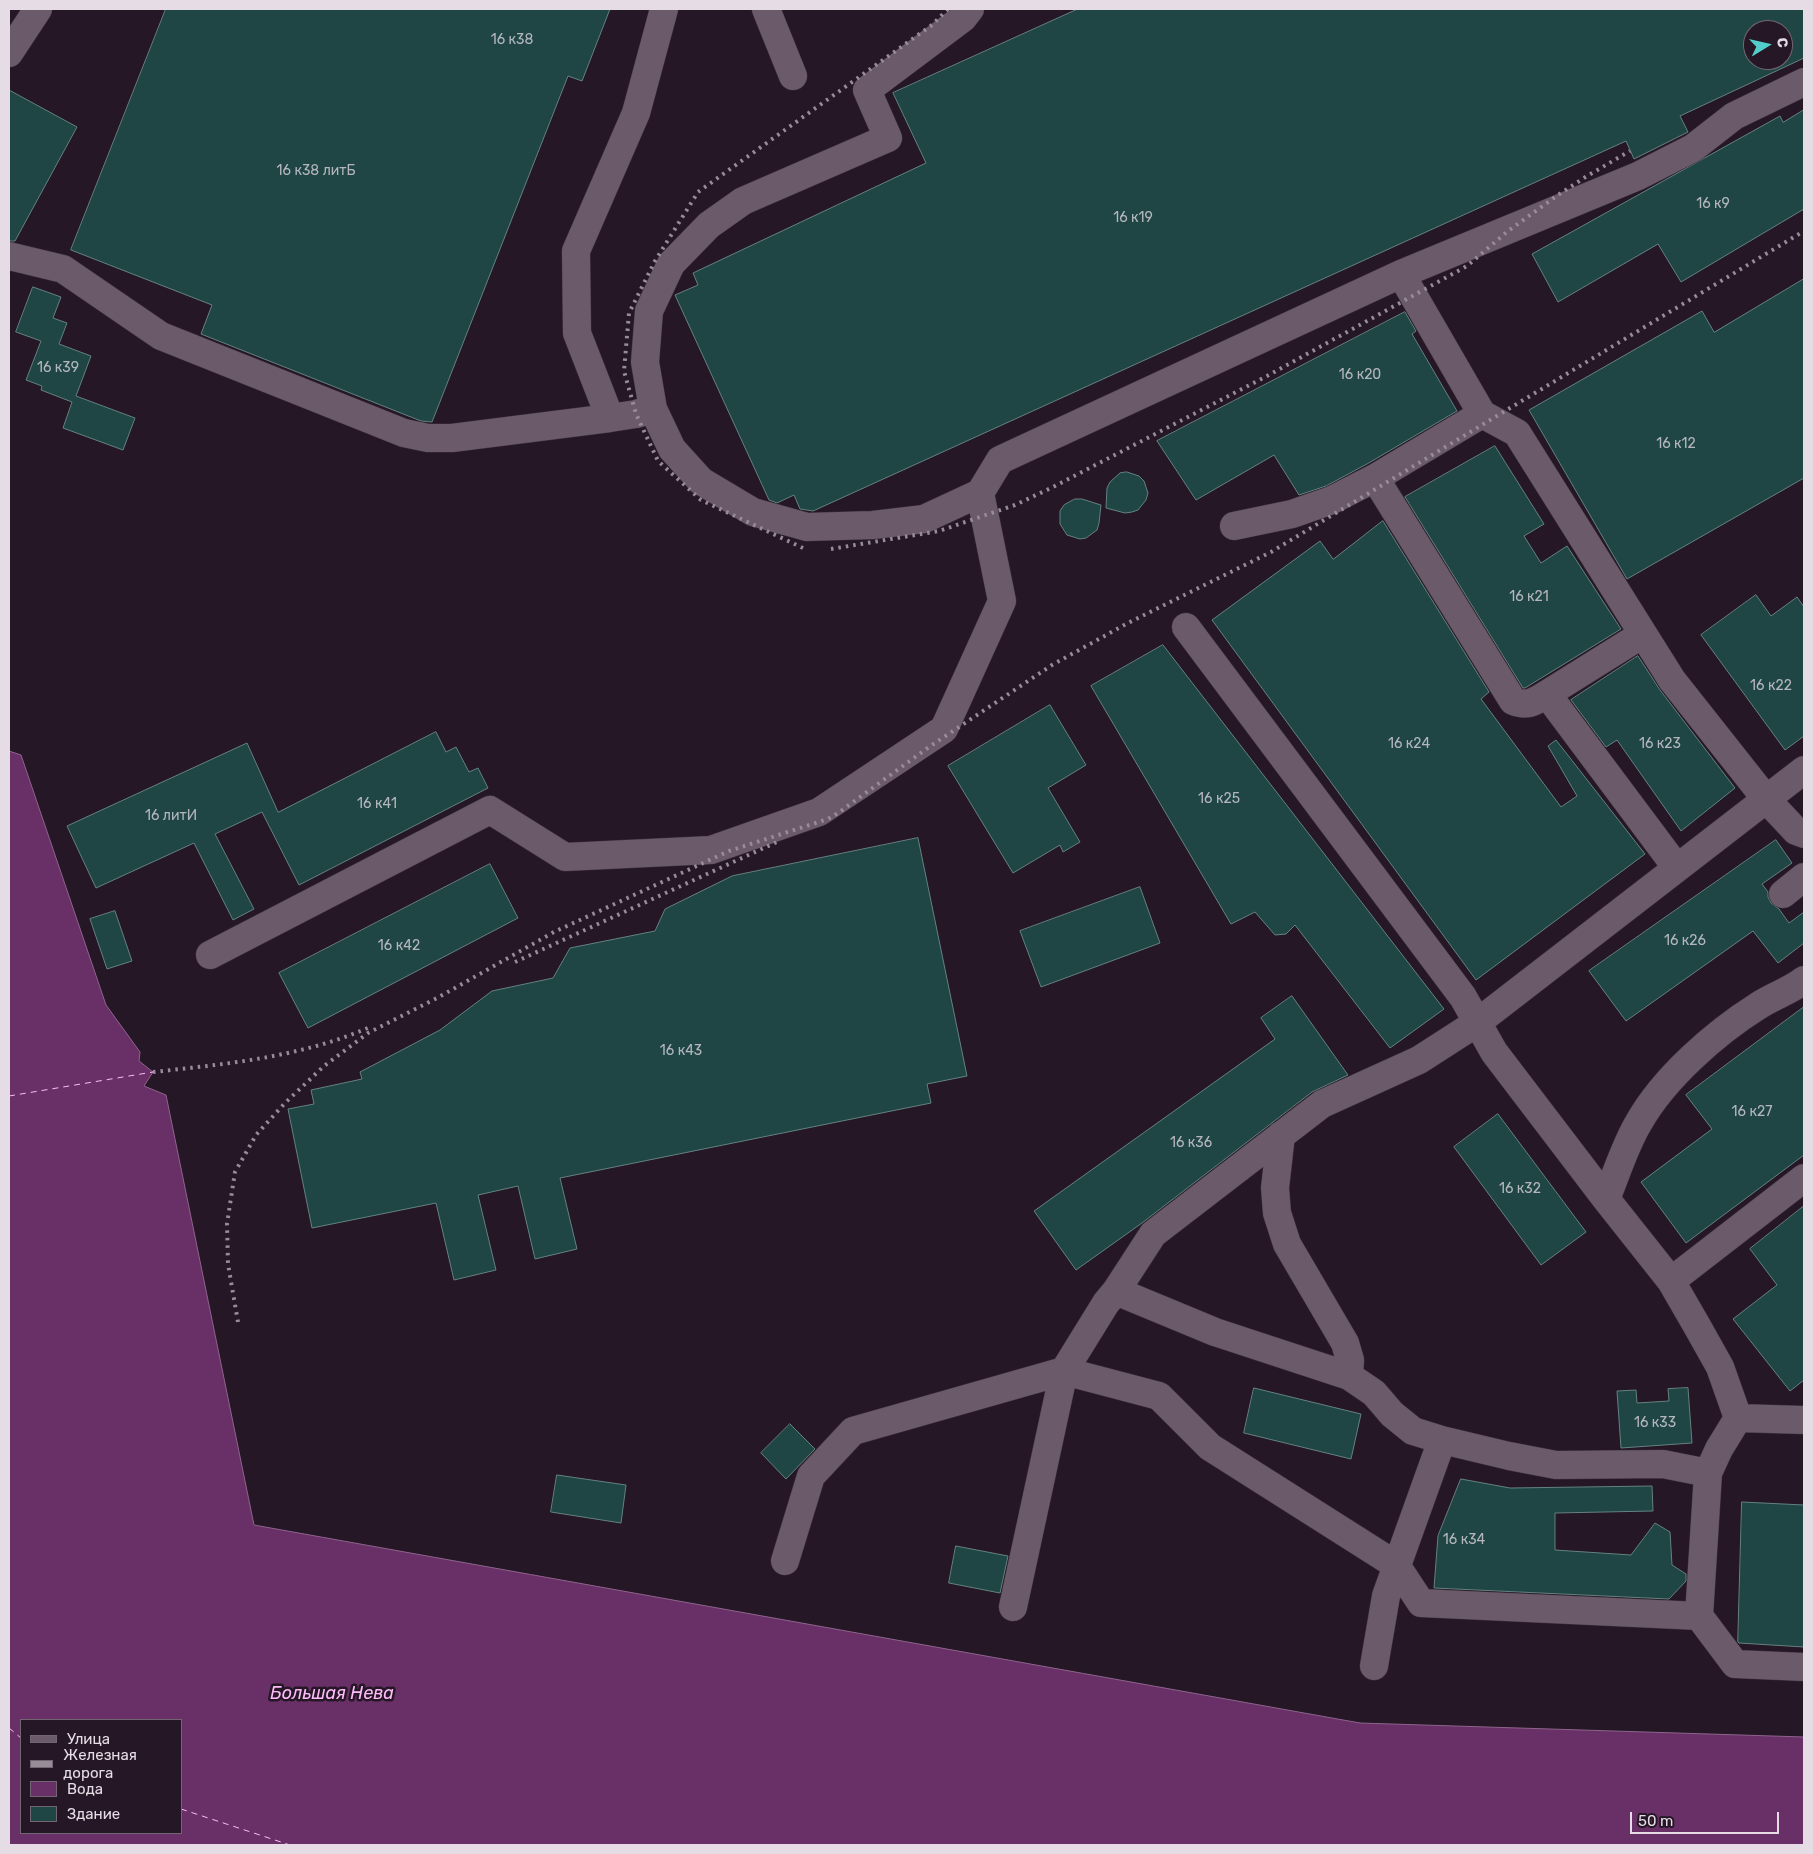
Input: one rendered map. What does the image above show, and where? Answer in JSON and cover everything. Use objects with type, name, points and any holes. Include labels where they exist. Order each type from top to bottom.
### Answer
[{"type":"lane","points":[[9,54],[38,9]]},
{"type":"lane","points":[[610,418],[577,333],[576,252],[636,113],[664,9]]},
{"type":"lane","points":[[766,9],[793,76]]},
{"type":"lane","points":[[970,9],[963,18],[867,90],[888,138],[743,201],[709,225],[670,264],[649,311],[645,362],[653,409],[672,449],[701,481],[753,512],[808,527],[873,525],[924,519],[980,492],[1000,460],[1401,274],[1638,176],[1693,148],[1734,116],[1804,82]]},
{"type":"lane","points":[[9,256],[64,270],[161,336],[404,433],[428,438],[452,438],[610,418],[653,409]]},
{"type":"lane","points":[[1401,274],[1482,414],[1517,434],[1672,680],[1766,799],[1796,831],[1804,834]]},
{"type":"lane","points":[[1234,526],[1292,514],[1332,500],[1375,478],[1482,414]]},
{"type":"lane","points":[[1375,478],[1513,701],[1522,705],[1532,703],[1644,634]]},
{"type":"lane","points":[[210,955],[490,810],[565,857],[711,850],[819,812],[944,729],[1002,600],[980,492]]},
{"type":"lane","points":[[1186,627],[1463,997],[1494,1052],[1670,1281],[1698,1326],[1720,1368],[1738,1418]]},
{"type":"lane","points":[[1547,694],[1677,868]]},
{"type":"lane","points":[[1013,1607],[1064,1371],[1106,1303],[1116,1291],[1153,1234],[1322,1104],[1419,1060],[1478,1022],[1804,770]]},
{"type":"lane","points":[[1783,894],[1804,877]]},
{"type":"lane","points":[[1606,1199],[1638,1124],[1654,1098],[1684,1065],[1717,1036],[1758,1005],[1792,989],[1804,980]]},
{"type":"lane","points":[[1281,1136],[1275,1188],[1277,1213],[1286,1244],[1345,1342],[1350,1360],[1349,1376]]},
{"type":"lane","points":[[1670,1281],[1804,1178]]},
{"type":"lane","points":[[1116,1291],[1215,1332],[1349,1376],[1374,1393],[1392,1414],[1413,1431],[1442,1440],[1509,1456],[1556,1464],[1664,1464],[1708,1472]]},
{"type":"lane","points":[[785,1561],[811,1476],[853,1431],[1064,1371],[1160,1396],[1210,1447],[1396,1565],[1421,1603],[1699,1616]]},
{"type":"lane","points":[[1738,1418],[1804,1420]]},
{"type":"lane","points":[[1738,1418],[1719,1449],[1708,1472],[1699,1616],[1735,1664],[1804,1667]]},
{"type":"lane","points":[[1374,1666],[1386,1596],[1442,1440]]},
{"type":"water","name":"Большая Нева","points":[[9,751],[21,755],[106,1005],[140,1052],[139,1061],[153,1072],[144,1086],[166,1095],[254,1525],[1360,1723],[1804,1737],[1804,1845],[9,1845]]},
{"type":"building","points":[[166,9],[610,9],[582,81],[568,76],[432,422],[421,421],[201,334],[212,305],[71,250]]},
{"type":"building","points":[[1078,9],[1804,9],[1804,58],[1793,63],[1793,20],[1743,20],[1743,70],[1778,70],[1680,116],[1688,132],[1634,159],[1626,141],[813,511],[800,509],[794,495],[777,503],[769,500],[675,295],[698,285],[693,273],[926,163],[893,93]]},
{"type":"building","points":[[9,90],[77,127],[15,241],[9,241]]},
{"type":"building","points":[[1804,110],[1804,209],[1681,282],[1658,244],[1558,302],[1532,254],[1780,116],[1783,122]]},
{"type":"building","points":[[1804,279],[1804,478],[1627,579],[1529,410],[1702,311],[1714,332]]},
{"type":"building","points":[[33,287],[61,297],[53,318],[67,323],[59,344],[91,356],[76,396],[135,418],[123,450],[63,428],[72,402],[41,390],[42,386],[26,380],[41,341],[16,332]]},
{"type":"building","points":[[1405,312],[1416,331],[1412,334],[1457,411],[1326,486],[1299,495],[1274,455],[1196,500],[1157,441]]},
{"type":"building","points":[[1495,446],[1544,524],[1524,536],[1541,563],[1567,546],[1621,629],[1525,688],[1523,688],[1405,497]]},
{"type":"building","points":[[1127,472],[1139,476],[1144,481],[1148,493],[1146,500],[1138,510],[1132,512],[1125,513],[1106,508],[1107,488],[1110,482],[1120,473]]},
{"type":"building","points":[[1075,499],[1082,499],[1101,505],[1097,530],[1086,538],[1080,539],[1067,535],[1060,524],[1060,511],[1064,505]]},
{"type":"building","points":[[1383,521],[1489,692],[1481,699],[1561,807],[1577,796],[1548,746],[1556,740],[1645,854],[1476,980],[1212,620],[1320,541],[1333,559]]},
{"type":"building","points":[[1756,595],[1771,616],[1797,597],[1804,607],[1804,736],[1785,750],[1701,635]]},
{"type":"building","points":[[1163,645],[1444,1009],[1390,1048],[1295,925],[1286,934],[1275,935],[1255,912],[1231,924],[1091,686]]},
{"type":"building","points":[[1638,656],[1660,690],[1735,788],[1681,831],[1617,740],[1606,747],[1571,700]]},
{"type":"building","points":[[1050,705],[1086,765],[1048,788],[1080,842],[1063,852],[1060,845],[1013,873],[948,766]]},
{"type":"building","points":[[436,732],[446,752],[456,747],[469,772],[478,768],[488,788],[299,885],[262,812],[215,834],[254,909],[233,920],[194,843],[96,888],[67,826],[247,743],[278,812]]},
{"type":"building","points":[[918,838],[967,1076],[927,1084],[931,1103],[560,1178],[577,1249],[535,1259],[518,1186],[478,1195],[496,1270],[454,1280],[436,1203],[312,1228],[288,1109],[314,1104],[311,1090],[362,1079],[360,1072],[440,1030],[492,991],[553,978],[570,948],[655,931],[665,909],[732,876]]},
{"type":"building","points":[[1776,840],[1792,863],[1762,884],[1768,892],[1771,903],[1779,909],[1789,923],[1804,912],[1804,943],[1778,963],[1753,931],[1626,1021],[1589,971]]},
{"type":"building","points":[[490,864],[518,918],[308,1028],[279,973]]},
{"type":"building","points":[[1140,887],[1160,943],[1041,987],[1020,931]]},
{"type":"building","points":[[115,911],[132,961],[107,969],[90,919]]},
{"type":"building","points":[[1292,996],[1348,1075],[1312,1092],[1142,1223],[1076,1270],[1034,1211],[1275,1039],[1261,1018]]},
{"type":"building","points":[[1804,1007],[1804,1155],[1686,1243],[1641,1182],[1712,1129],[1686,1095]]},
{"type":"building","points":[[1498,1114],[1586,1232],[1541,1265],[1454,1147]]},
{"type":"building","points":[[1804,1206],[1804,1380],[1790,1391],[1733,1319],[1777,1285],[1750,1249]]},
{"type":"building","points":[[1254,1388],[1361,1414],[1351,1459],[1244,1433]]},
{"type":"building","points":[[1688,1388],[1692,1443],[1621,1448],[1617,1391],[1636,1390],[1637,1403],[1669,1401],[1668,1389]]},
{"type":"building","points":[[790,1424],[815,1449],[786,1479],[761,1453]]},
{"type":"building","points":[[557,1475],[626,1485],[621,1523],[551,1512]]},
{"type":"building","points":[[1461,1479],[1510,1488],[1652,1486],[1653,1511],[1555,1513],[1555,1550],[1631,1555],[1655,1523],[1670,1532],[1672,1565],[1686,1574],[1686,1581],[1669,1599],[1434,1588],[1438,1536]]},
{"type":"building","points":[[1742,1502],[1804,1505],[1804,1647],[1738,1642]]},
{"type":"building","points":[[956,1546],[1008,1556],[1000,1593],[949,1583]]},
{"type":"ferry route","points":[[9,1096],[153,1072]]},
{"type":"ferry route","points":[[9,1728],[20,1737]]},
{"type":"ferry route","points":[[182,1809],[290,1845]]},
{"type":"railway","points":[[803,548],[701,500],[658,461],[636,414],[624,371],[629,313],[655,261],[698,192],[932,25],[948,9]]},
{"type":"railway","points":[[831,549],[939,531],[1015,505],[1053,487],[1267,376],[1467,266],[1508,231],[1558,195],[1630,151]]},
{"type":"railway","points":[[238,1322],[228,1264],[227,1224],[235,1172],[256,1135],[285,1103],[324,1066],[368,1033],[439,997],[554,932],[729,851],[828,819],[929,747],[1052,665],[1126,624],[1271,552],[1804,231]]},
{"type":"railway","points":[[515,962],[779,841]]},
{"type":"railway","points":[[153,1072],[264,1058],[318,1046],[370,1027]]}]
